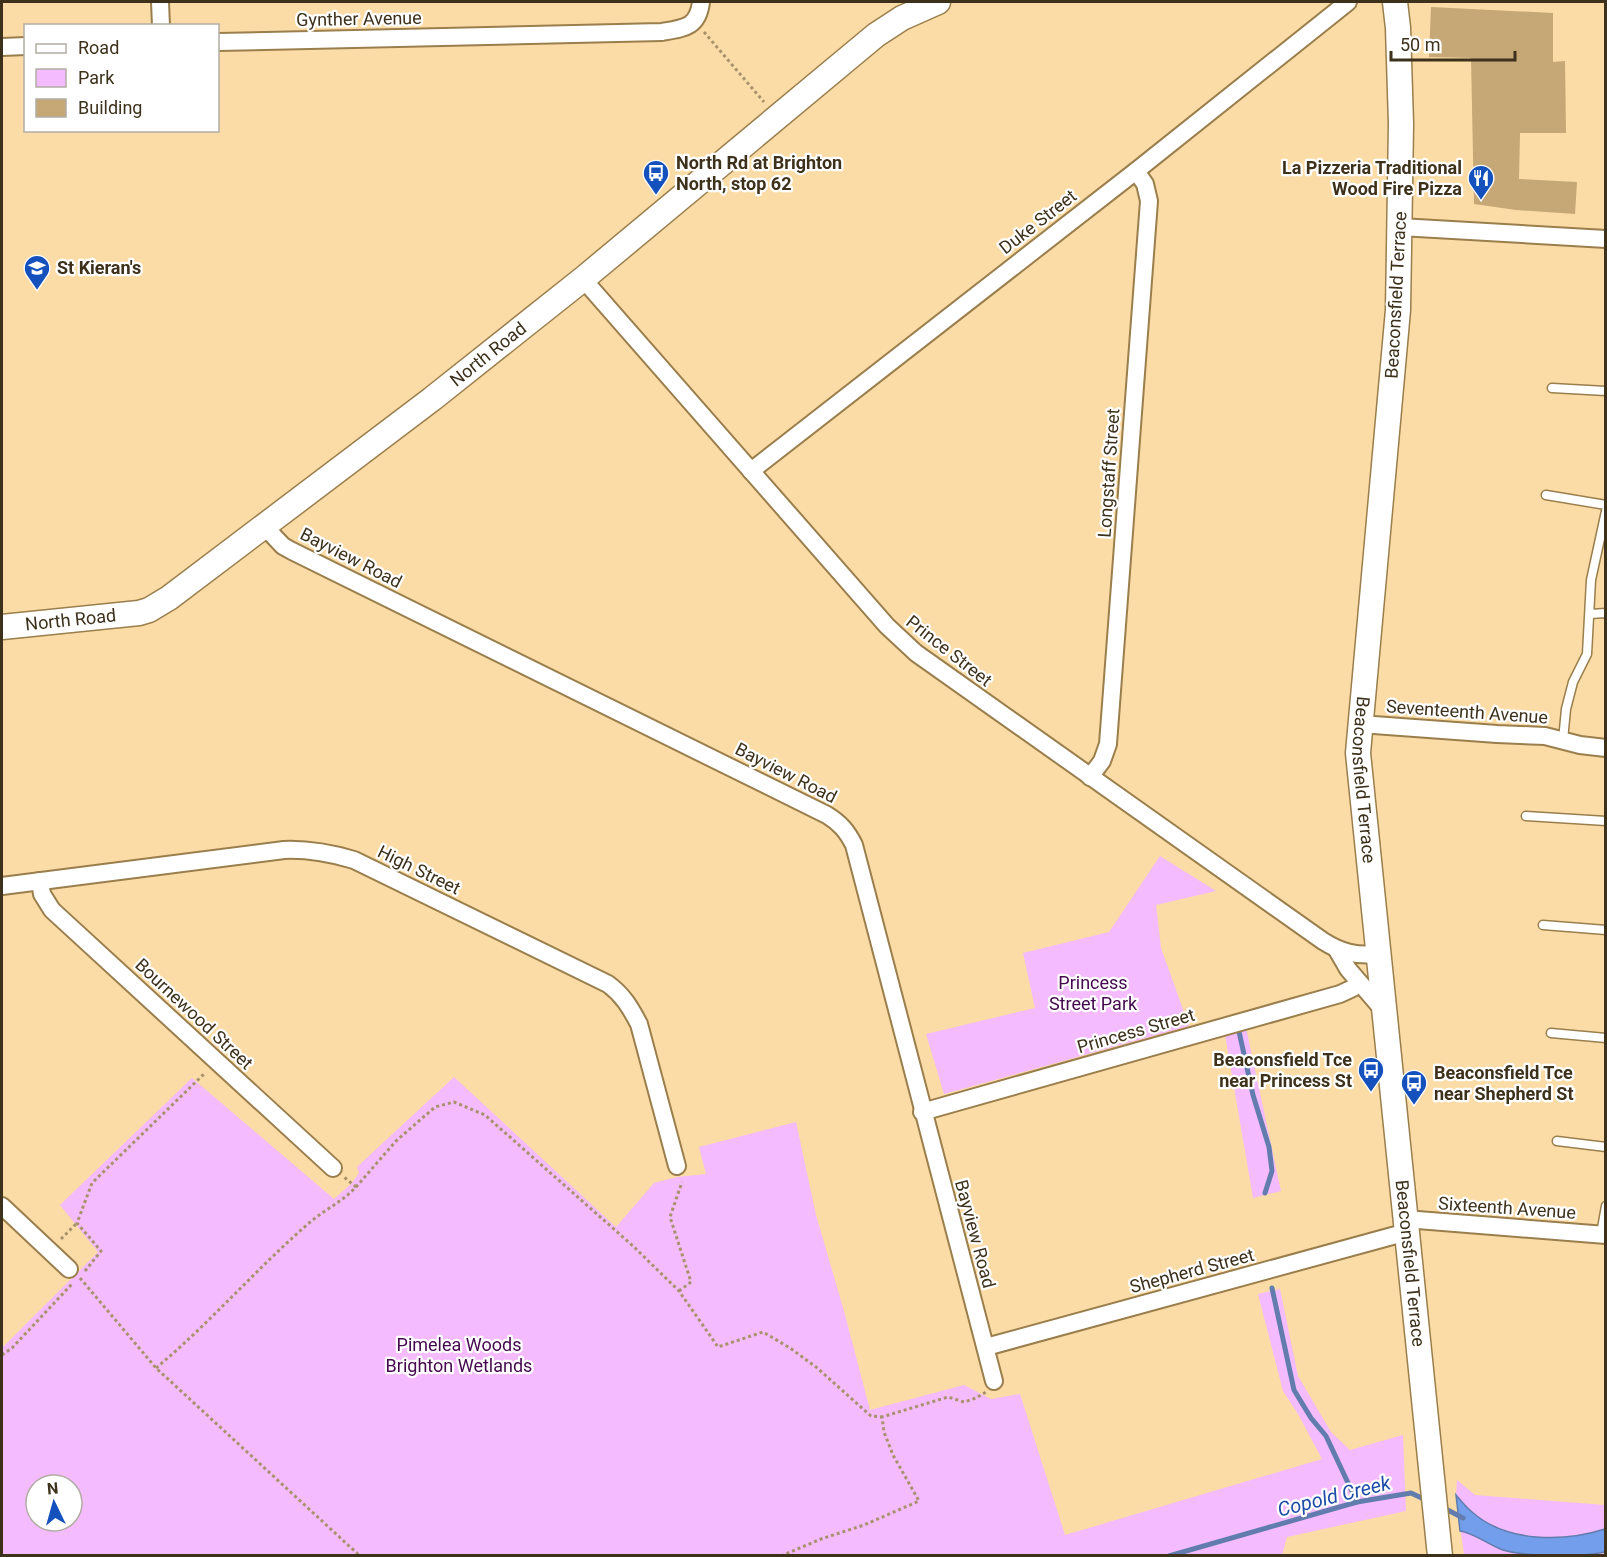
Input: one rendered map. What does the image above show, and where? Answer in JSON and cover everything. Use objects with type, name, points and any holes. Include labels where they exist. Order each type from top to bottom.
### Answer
[{"type":"main road","name":"North Road","points":[[2,627],[126,615],[149,610],[169,598],[432,399],[583,279],[876,35],[902,18],[938,2]]},
{"type":"main road","name":"Beaconsfield Terrace","points":[[1395,2],[1401,124],[1398,310],[1358,753],[1440,1556]]},
{"type":"street","points":[[160,2],[161,24]]},
{"type":"street","points":[[694,21],[700,13],[701,2]]},
{"type":"street","name":"Duke Street","points":[[751,471],[1136,171],[1348,2]]},
{"type":"street","name":"Gynther Avenue","points":[[219,42],[662,32],[686,27],[694,21]]},
{"type":"street","points":[[2,47],[24,46]]},
{"type":"street","name":"Longstaff Street","points":[[1090,777],[1102,761],[1108,744],[1149,201],[1145,184],[1136,171]]},
{"type":"street","points":[[1400,227],[1605,239]]},
{"type":"street","name":"Prince Street","points":[[583,279],[887,626],[909,647],[941,673],[1336,950],[1358,982],[1384,1011]]},
{"type":"street","name":"Bayview Road","points":[[264,526],[283,546],[292,551],[838,821],[848,832],[854,845],[994,1382]]},
{"type":"street","name":"Seventeenth Avenue","points":[[1360,724],[1497,734],[1545,735],[1580,745],[1605,748]]},
{"type":"street","name":"High Street","points":[[2,886],[284,850],[306,849],[354,860],[608,984],[621,994],[639,1024],[677,1166]]},
{"type":"street","name":"Bournewood Street","points":[[40,881],[42,894],[52,910],[333,1168]]},
{"type":"street","name":"Prince Street","points":[[1336,950],[1362,956],[1378,954]]},
{"type":"street","name":"Princess Street","points":[[922,1112],[1340,994],[1353,988],[1358,982]]},
{"type":"street","points":[[2,1206],[74,1273]]},
{"type":"street","name":"Sixteenth Avenue","points":[[1406,1226],[1603,1235]]},
{"type":"street","name":"Shepherd Street","points":[[986,1347],[1406,1226]]},
{"type":"lane","points":[[1552,388],[1605,391]]},
{"type":"lane","points":[[1546,495],[1605,505]]},
{"type":"lane","points":[[1563,740],[1566,709],[1573,682],[1587,654],[1591,580],[1605,511]]},
{"type":"lane","points":[[1590,614],[1605,612]]},
{"type":"lane","points":[[1526,816],[1605,821]]},
{"type":"lane","points":[[1543,925],[1605,930]]},
{"type":"lane","points":[[1551,1033],[1605,1038]]},
{"type":"lane","points":[[1557,1141],[1605,1147]]},
{"type":"lane","points":[[1603,1235],[1605,1206]]},
{"type":"path","points":[[694,21],[764,102]]},
{"type":"path","points":[[49,1251],[77,1223],[92,1183],[217,1061]]},
{"type":"path","points":[[156,1368],[184,1345],[310,1222],[346,1198],[396,1141],[435,1107],[454,1102],[485,1115],[633,1246],[679,1291],[718,1347],[763,1332],[816,1367],[872,1416],[882,1417],[948,1397],[964,1402],[988,1391],[994,1382]]},
{"type":"path","points":[[677,1166],[682,1184],[670,1217],[691,1282],[679,1291]]},
{"type":"path","points":[[333,1168],[356,1187]]},
{"type":"path","points":[[2,1355],[12,1348],[74,1273],[101,1251],[77,1223]]},
{"type":"path","points":[[74,1273],[156,1368],[360,1556]]},
{"type":"path","points":[[781,1556],[821,1539],[864,1526],[918,1501],[893,1455],[884,1432],[882,1417]]},
{"type":"green space","name":"Princess Street Park","points":[[1160,856],[1216,891],[1156,905],[1161,948],[1189,1026],[944,1094],[926,1034],[1035,1008],[1023,953],[1109,932]]},
{"type":"green space","points":[[1245,1023],[1281,1191],[1253,1198],[1224,1029]]},
{"type":"green space","name":"Pimelea Woods Brighton Wetlands","points":[[454,1077],[616,1227],[654,1183],[677,1177],[706,1174],[699,1147],[796,1122],[816,1215],[870,1410],[964,1385],[991,1399],[1020,1394],[1065,1535],[1322,1459],[1283,1391],[1258,1294],[1280,1289],[1298,1376],[1331,1432],[1350,1450],[1403,1435],[1406,1511],[1287,1537],[1282,1556],[2,1555],[2,1348],[98,1252],[60,1205],[192,1078],[334,1199],[352,1183],[359,1173],[357,1167]]},
{"type":"green space","points":[[1457,1480],[1475,1495],[1605,1505],[1605,1555],[1464,1555],[1456,1495]]},
{"type":"water","points":[[1456,1495],[1486,1522],[1502,1530],[1519,1534],[1554,1538],[1605,1529],[1605,1552],[1554,1556],[1503,1550],[1460,1531]]},
{"type":"building","points":[[1431,7],[1553,13],[1553,62],[1565,61],[1566,133],[1520,133],[1519,179],[1577,182],[1575,214],[1516,210],[1474,204],[1471,58],[1429,57]]},
{"type":"waterway","points":[[1238,1027],[1253,1095],[1269,1147],[1272,1171],[1265,1193]]},
{"type":"waterway","points":[[1272,1288],[1294,1390],[1311,1418],[1326,1436],[1357,1502]]},
{"type":"waterway","name":"Copold Creek","points":[[1169,1556],[1357,1502],[1411,1493],[1428,1501]]},
{"type":"waterway","name":"Copold Creek","points":[[1442,1507],[1463,1518]]},
{"type":"place","name":"North Rd at Brighton North, stop 62","points":[[656,196]]},
{"type":"place","name":"La Pizzeria Traditional Wood Fire Pizza","points":[[1481,201]]},
{"type":"place","name":"St Kieran's","points":[[37,291]]},
{"type":"place","name":"Beaconsfield Tce near Princess St","points":[[1371,1093]]},
{"type":"place","name":"Beaconsfield Tce near Shepherd St","points":[[1414,1106]]}]
